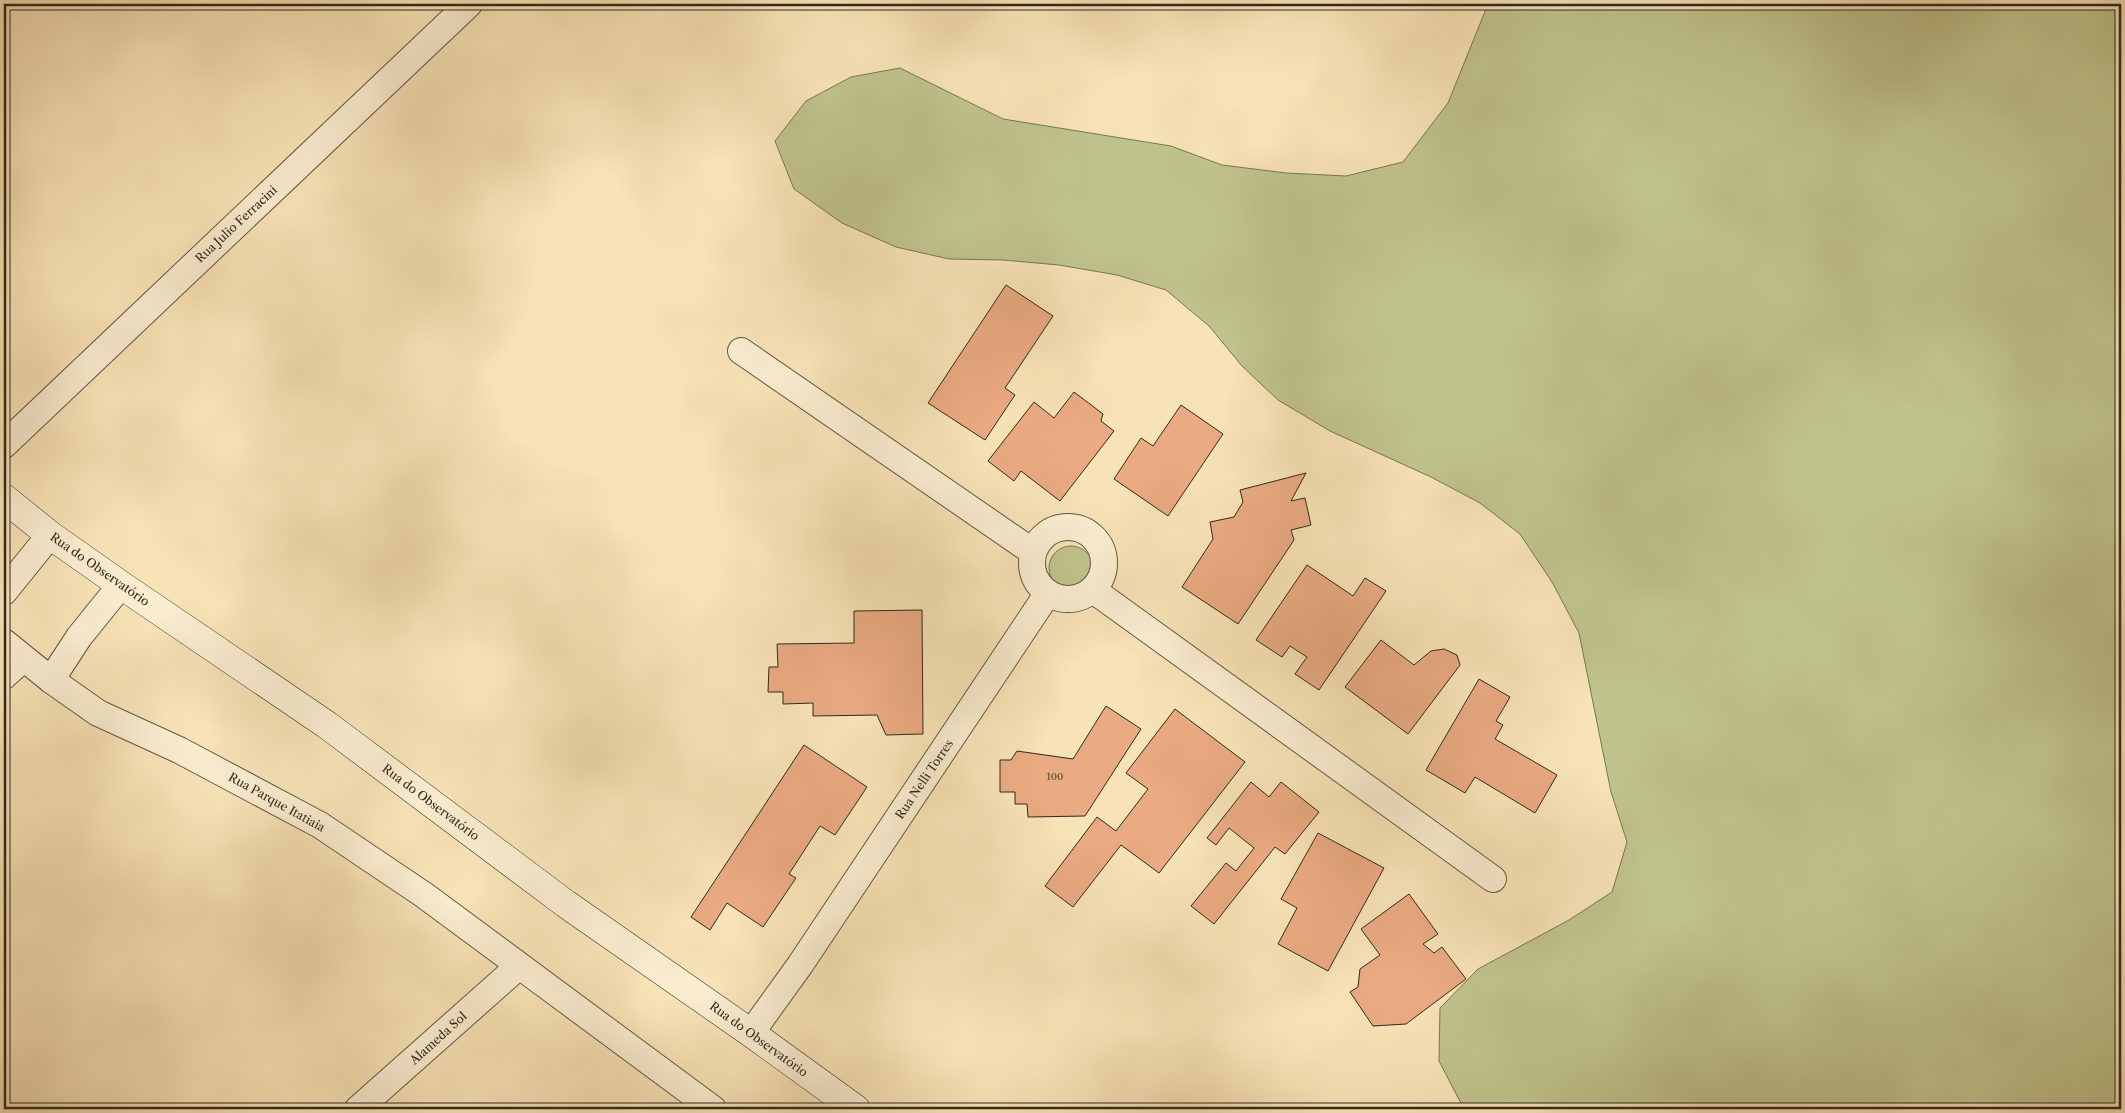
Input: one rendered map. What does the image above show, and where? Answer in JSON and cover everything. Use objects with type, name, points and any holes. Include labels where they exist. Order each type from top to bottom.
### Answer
[{"type":"street","name":"Rua Julio Ferracini","points":[[4,445],[469,4]]},
{"type":"street","points":[[741,351],[1033,552]]},
{"type":"street","name":"Rua do Observatório","points":[[4,498],[50,535],[121,585],[327,725],[566,904],[752,1033],[856,1109]]},
{"type":"street","points":[[1070,526],[1082,529],[1092,535],[1100,544],[1104,562],[1100,580],[1093,590],[1071,599],[1058,598],[1039,586],[1033,575],[1031,564],[1033,552],[1038,542],[1046,533],[1070,526]]},
{"type":"street","points":[[4,592],[50,535]]},
{"type":"street","points":[[51,680],[78,637],[121,585]]},
{"type":"street","points":[[1093,590],[1493,879]]},
{"type":"street","name":"Rua Nelli Torres","points":[[752,1033],[800,965],[1048,593]]},
{"type":"street","name":"Rua Parque Itatiaia","points":[[4,642],[23,659],[98,713],[203,762],[320,825],[424,895],[713,1109]]},
{"type":"street","points":[[4,676],[23,659]]},
{"type":"street","name":"Alameda Sol","points":[[358,1109],[519,966]]},
{"type":"green space","points":[[1488,4],[2121,4],[2121,1109],[1467,1109],[1463,1107],[1439,1061],[1440,1008],[1478,969],[1569,920],[1612,892],[1627,842],[1611,792],[1579,633],[1552,582],[1520,534],[1480,503],[1431,477],[1330,431],[1278,400],[1242,366],[1209,326],[1166,290],[1117,275],[1059,265],[1003,260],[949,259],[896,247],[842,223],[794,189],[775,141],[806,101],[851,77],[900,68],[1003,119],[1171,146],[1222,165],[1286,173],[1346,176],[1403,162],[1448,103]]},
{"type":"green space","points":[[1071,546],[1083,550],[1089,556],[1093,568],[1089,580],[1083,586],[1071,590],[1059,586],[1053,580],[1049,568],[1053,556],[1059,550]]},
{"type":"building","points":[[1006,285],[1053,316],[1005,388],[1015,395],[985,440],[928,403]]},
{"type":"building","points":[[1074,392],[1103,414],[1101,421],[1114,431],[1060,501],[1021,471],[1014,481],[988,461],[1034,402],[1054,418]]},
{"type":"building","points":[[1181,405],[1223,434],[1168,516],[1114,479],[1141,438],[1153,446]]},
{"type":"building","points":[[1306,473],[1291,501],[1305,498],[1311,525],[1291,530],[1294,540],[1238,624],[1182,587],[1213,539],[1210,522],[1234,517],[1243,502],[1240,490]]},
{"type":"building","points":[[1307,565],[1353,596],[1365,578],[1386,591],[1319,690],[1295,674],[1307,657],[1290,646],[1282,657],[1256,640]]},
{"type":"building","points":[[922,610],[923,734],[886,735],[877,715],[813,716],[813,703],[783,704],[783,692],[768,692],[769,667],[778,667],[777,644],[854,643],[854,611]]},
{"type":"building","points":[[1381,640],[1414,665],[1431,651],[1444,649],[1457,655],[1460,665],[1408,734],[1345,687]]},
{"type":"building","points":[[1479,679],[1510,697],[1496,721],[1503,725],[1495,739],[1557,775],[1535,813],[1475,777],[1465,793],[1426,770]]},
{"type":"building","points":[[1106,706],[1141,729],[1085,816],[1028,817],[1027,804],[1015,804],[1015,792],[1000,792],[1000,760],[1011,760],[1017,751],[1073,759]]},
{"type":"building","points":[[1175,709],[1245,762],[1159,873],[1121,845],[1073,907],[1045,886],[1097,817],[1116,831],[1148,789],[1126,773]]},
{"type":"building","points":[[804,745],[867,787],[835,835],[820,826],[789,874],[796,878],[763,927],[727,903],[710,930],[691,917]]},
{"type":"building","points":[[1251,782],[1269,797],[1281,782],[1319,812],[1285,854],[1275,847],[1214,924],[1191,906],[1226,863],[1236,871],[1254,848],[1229,828],[1216,845],[1207,838]]},
{"type":"building","points":[[1318,833],[1384,868],[1328,971],[1278,944],[1297,908],[1281,899]]},
{"type":"building","points":[[1409,894],[1438,934],[1423,944],[1434,953],[1442,947],[1466,979],[1406,1024],[1373,1026],[1350,992],[1358,987],[1360,969],[1380,955],[1361,929]]}]
